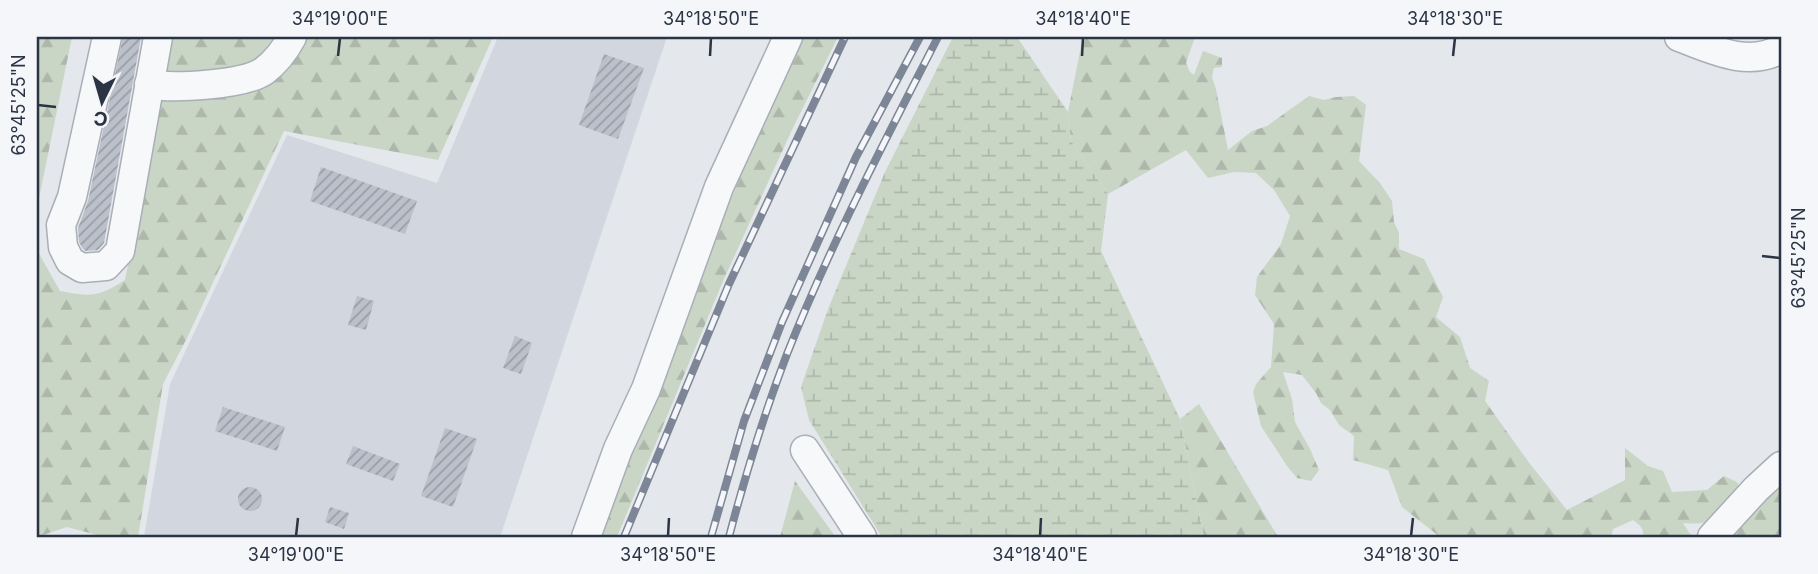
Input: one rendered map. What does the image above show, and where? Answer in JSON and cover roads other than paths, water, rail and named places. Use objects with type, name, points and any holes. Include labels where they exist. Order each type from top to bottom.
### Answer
[{"type":"street","points":[[107,37],[72,197],[61,225],[63,247],[70,261],[82,268],[106,266],[120,251],[158,37]]},
{"type":"street","points":[[149,84],[195,85],[234,81],[261,73],[280,56],[292,37]]},
{"type":"street","points":[[586,537],[618,449],[651,377],[719,187],[789,37]]},
{"type":"street","points":[[1679,37],[1730,56],[1781,67]]},
{"type":"street","points":[[1730,56],[1769,56],[1781,49]]},
{"type":"street","points":[[805,450],[862,537]]},
{"type":"street","points":[[1712,537],[1781,466]]},
{"type":"railway","points":[[624,537],[729,284],[845,37]]},
{"type":"railway","points":[[711,537],[744,421],[782,322],[856,157],[920,37]]},
{"type":"railway","points":[[729,537],[763,422],[804,313],[859,194],[938,37]]}]
